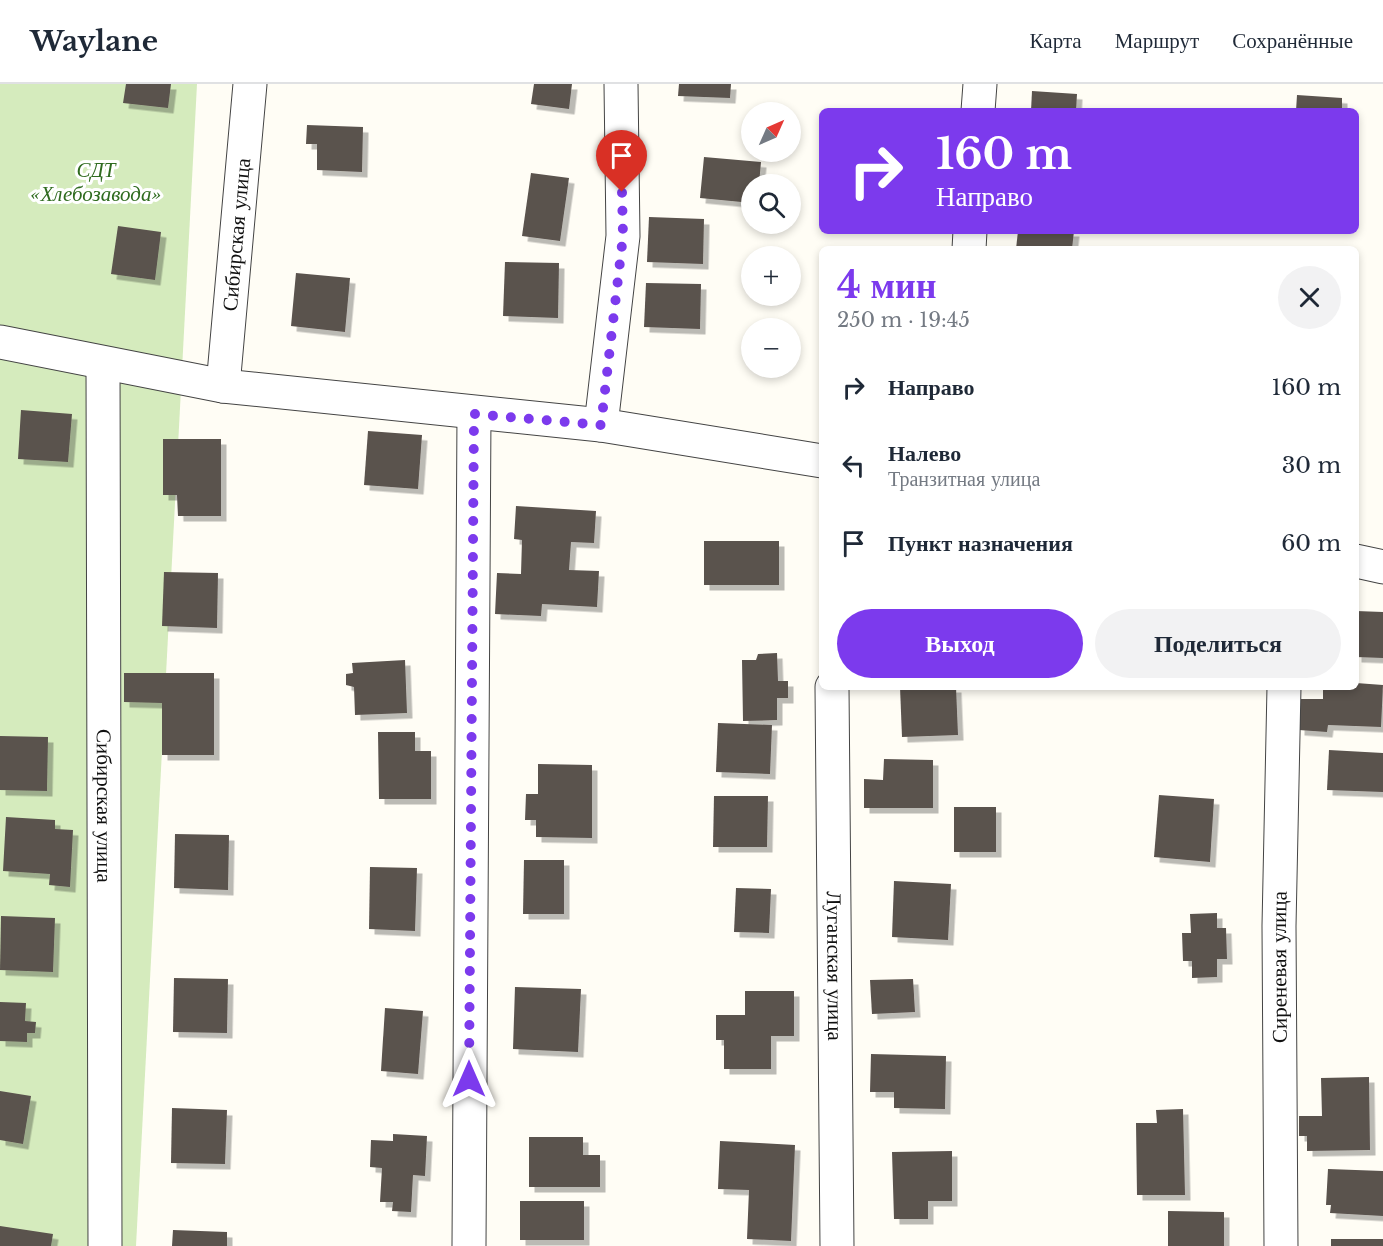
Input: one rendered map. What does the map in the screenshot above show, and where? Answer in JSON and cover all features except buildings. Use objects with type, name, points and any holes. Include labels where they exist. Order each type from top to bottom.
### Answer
[{"type":"street","name":"Сибирская улица","points":[[223,386],[250,84]]},
{"type":"street","points":[[601,425],[623,236],[621,84]]},
{"type":"street","points":[[978,108],[980,84]]},
{"type":"street","points":[[0,342],[103,365],[223,386],[474,414],[601,425],[819,461]]},
{"type":"street","name":"Сибирская улица","points":[[103,365],[105,1246]]},
{"type":"street","points":[[469,1246],[474,414]]},
{"type":"street","points":[[1359,562],[1383,567]]},
{"type":"street","name":"Луганская улица","points":[[832,690],[837,1246]]},
{"type":"street","name":"Сиреневая улица","points":[[1281,1246],[1279,926],[1284,690]]},
{"type":"green space","name":"СДТ «Хлебозавода»","points":[[0,84],[197,84],[136,1246],[0,1246]]},
{"type":"route","points":[[469,1079],[474,414],[601,425],[623,236],[622,192]]}]
